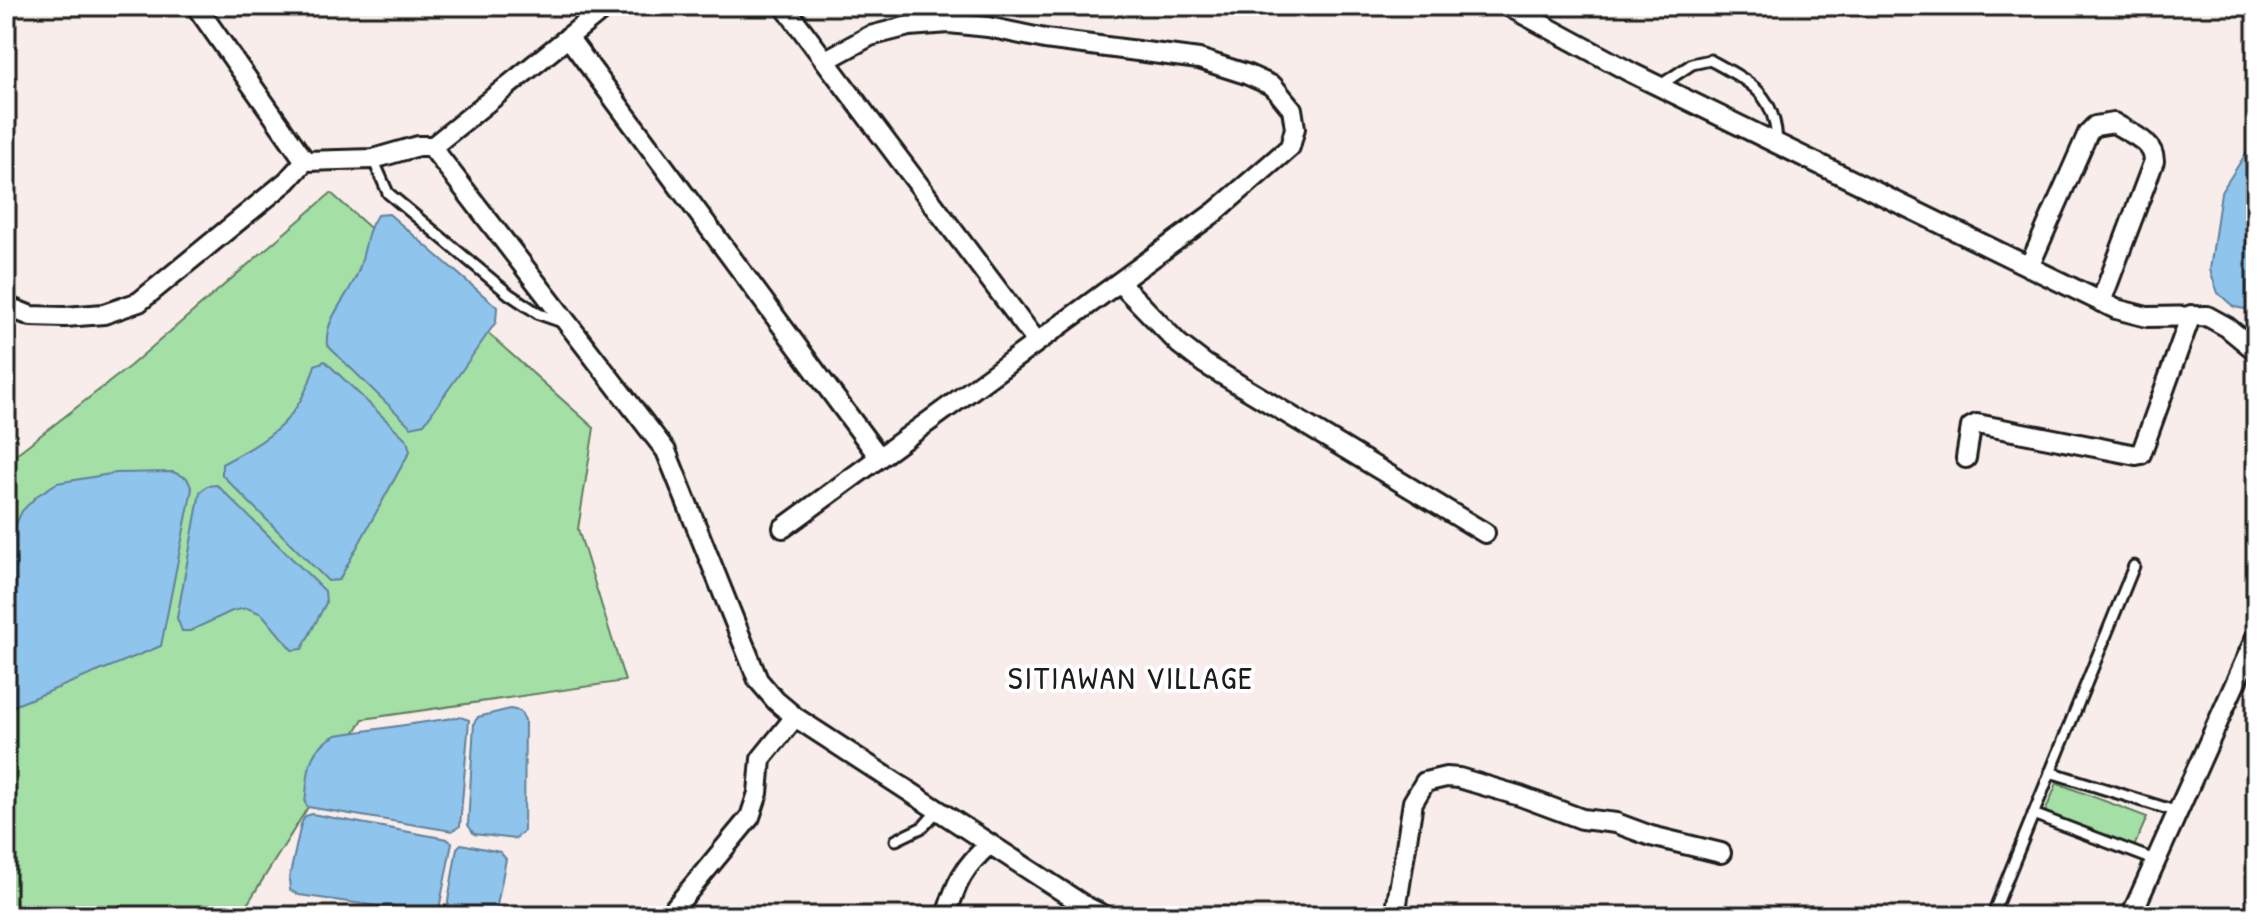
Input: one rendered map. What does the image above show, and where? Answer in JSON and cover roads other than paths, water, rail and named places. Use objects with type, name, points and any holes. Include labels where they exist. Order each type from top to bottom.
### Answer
[{"type":"street","points":[[196,6],[305,161]]},
{"type":"street","points":[[6,306],[31,316],[65,317],[104,314],[139,302],[287,181],[305,161],[373,159],[418,146],[432,147],[607,6]]},
{"type":"street","points":[[784,6],[1037,342]]},
{"type":"street","points":[[1508,6],[1659,86],[2116,309],[2147,317],[2207,316],[2227,327],[2256,351]]},
{"type":"street","points":[[783,528],[1215,212],[1290,147],[1295,128],[1292,109],[1273,86],[1199,59],[949,23],[909,26],[870,36],[826,60]]},
{"type":"street","points":[[568,37],[879,457]]},
{"type":"street","points":[[2029,267],[2088,133],[2095,126],[2114,123],[2150,146],[2154,161],[2101,302]]},
{"type":"street","points":[[432,147],[666,451],[758,680],[776,701],[795,717],[1105,916]]},
{"type":"street","points":[[1119,282],[1179,344],[1205,364],[1485,533]]},
{"type":"street","points":[[1966,458],[1971,427],[1977,424],[2141,454],[2191,315]]},
{"type":"street","points":[[2131,916],[2256,637]]},
{"type":"street","points":[[668,916],[750,817],[758,793],[761,759],[795,717]]},
{"type":"street","points":[[1395,916],[1413,802],[1425,782],[1435,778],[1474,781],[1582,819],[1616,823],[1651,836],[1721,853]]},
{"type":"street","points":[[946,916],[957,882],[972,860],[990,844]]},
{"type":"lane","points":[[1659,86],[1692,64],[1710,60],[1760,90],[1771,108],[1777,144]]},
{"type":"lane","points":[[373,159],[388,193],[509,294],[539,314],[569,325]]},
{"type":"lane","points":[[1992,916],[2134,566]]},
{"type":"lane","points":[[2050,772],[2178,812]]},
{"type":"lane","points":[[896,840],[923,827],[938,810]]},
{"type":"lane","points":[[2033,814],[2157,861]]},
{"type":"water","points":[[2256,138],[2256,311],[2234,307],[2218,293],[2210,270],[2221,192]]},
{"type":"water","points":[[389,214],[497,307],[496,322],[424,424],[411,427],[327,345],[330,325],[355,279],[373,222],[377,215]]},
{"type":"water","points":[[325,361],[407,440],[410,451],[339,580],[328,581],[222,475],[222,464],[281,426],[301,400],[315,365]]},
{"type":"water","points":[[173,472],[187,478],[192,489],[161,646],[6,709],[6,563],[12,532],[22,511],[38,495],[57,483],[116,473]]},
{"type":"water","points":[[217,485],[325,591],[326,603],[302,649],[292,650],[262,614],[247,608],[232,611],[190,631],[182,631],[177,618],[200,492],[207,486]]},
{"type":"water","points":[[510,709],[520,711],[525,720],[524,831],[515,839],[474,834],[468,825],[474,723],[478,717]]},
{"type":"water","points":[[460,717],[469,720],[460,826],[452,831],[308,807],[305,803],[310,763],[319,748],[336,735]]},
{"type":"water","points":[[312,814],[447,839],[452,843],[439,909],[433,914],[299,895],[290,890],[289,879],[301,824],[305,816]]},
{"type":"water","points":[[461,844],[500,852],[506,859],[495,916],[449,916],[446,913],[457,848]]},
{"type":"district","name":"SITIAWAN VILLAGE","points":[[1131,677]]}]
